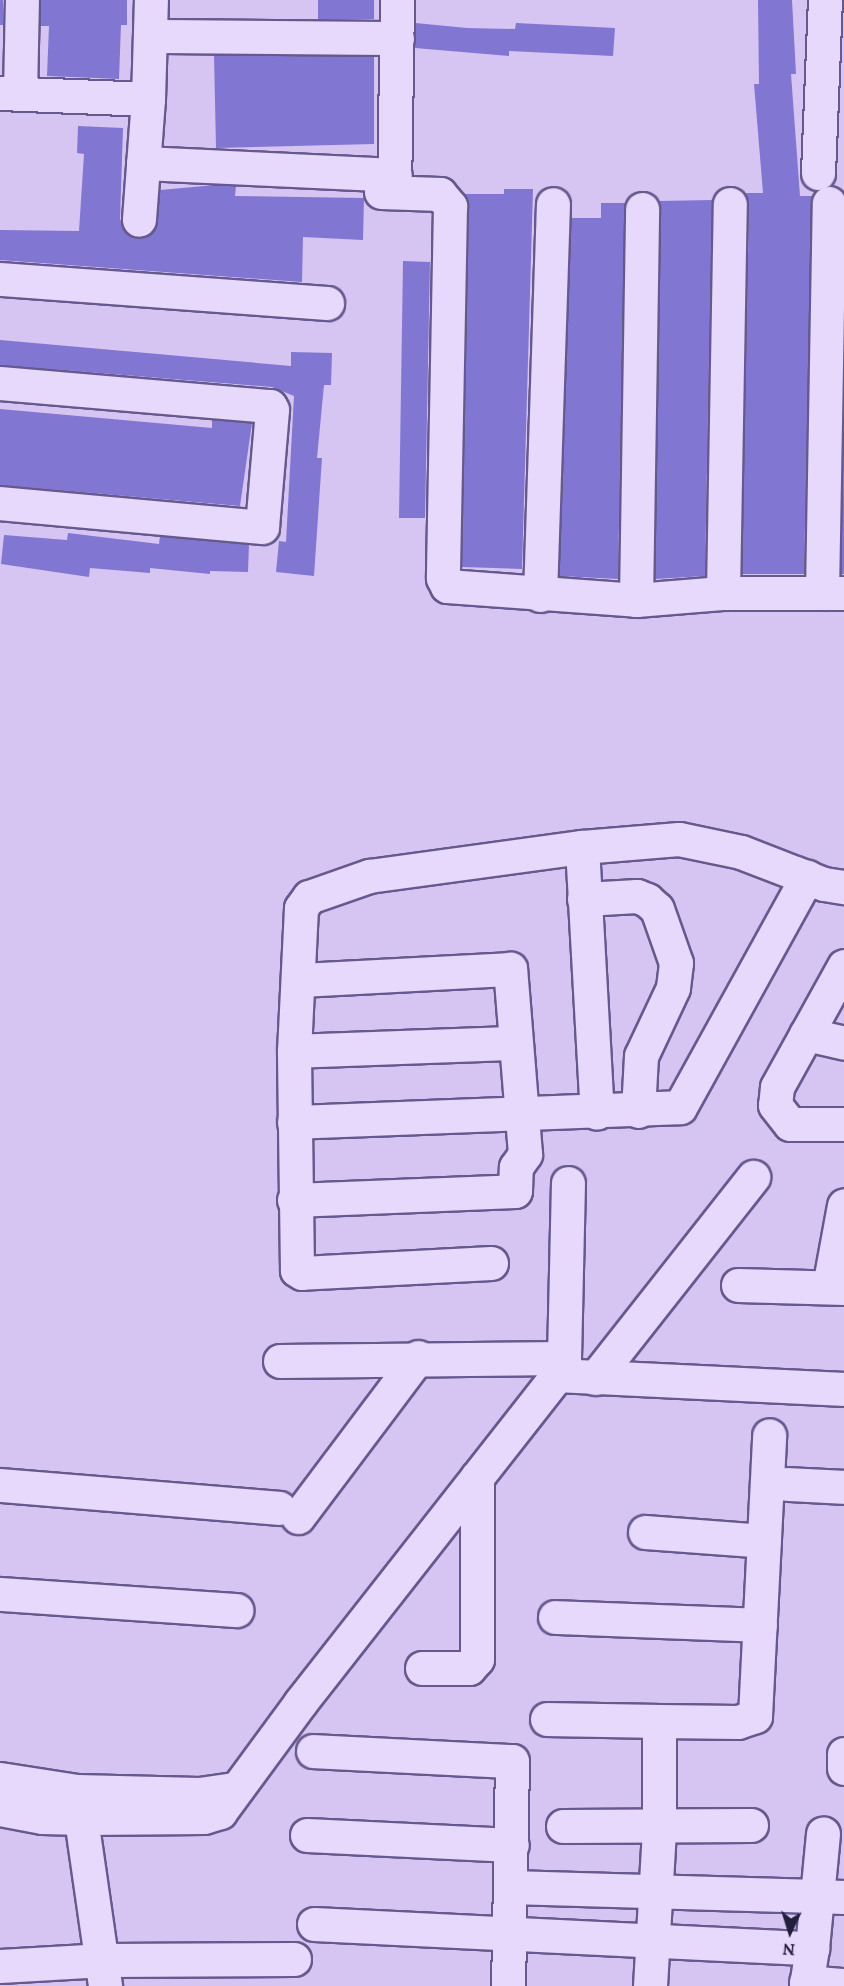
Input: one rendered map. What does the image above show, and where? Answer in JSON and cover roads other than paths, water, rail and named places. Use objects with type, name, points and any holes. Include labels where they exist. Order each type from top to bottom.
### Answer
[{"type":"street","points":[[22,0],[10,93],[148,99]]},
{"type":"street","points":[[140,220],[148,99],[150,0]]},
{"type":"street","points":[[390,186],[397,0]]},
{"type":"street","points":[[818,173],[825,0]]},
{"type":"street","points":[[150,36],[397,38]]},
{"type":"street","points":[[144,163],[390,186],[440,194],[450,207],[443,578],[447,586],[540,595],[636,600],[723,593],[833,593],[829,203]]},
{"type":"street","points":[[540,595],[554,204]]},
{"type":"street","points":[[723,593],[730,204]]},
{"type":"street","points":[[636,600],[642,209]]},
{"type":"street","points":[[0,279],[327,303]]},
{"type":"street","points":[[0,383],[270,406],[272,410],[262,527],[0,503]]},
{"type":"street","points":[[491,1263],[302,1273],[294,1263],[294,1051],[301,908],[309,897],[334,885],[369,876],[582,847],[679,839],[741,852],[807,877],[844,887]]},
{"type":"street","points":[[582,847],[597,1113]]},
{"type":"street","points":[[294,1122],[673,1110],[685,1103],[807,877]]},
{"type":"street","points":[[584,899],[637,896],[647,900],[657,909],[676,963],[673,988],[641,1056],[638,1112]]},
{"type":"street","points":[[844,966],[777,1088],[775,1105],[790,1124],[844,1124]]},
{"type":"street","points":[[294,1200],[516,1190],[516,1167],[525,1154],[514,1043],[510,969],[298,980]]},
{"type":"street","points":[[806,1034],[844,1042]]},
{"type":"street","points":[[294,1051],[514,1043]]},
{"type":"street","points":[[595,1378],[753,1177]]},
{"type":"street","points":[[0,1809],[42,1817],[79,1804],[234,1789],[561,1366],[568,1183]]},
{"type":"street","points":[[738,1285],[836,1288],[844,1205]]},
{"type":"street","points":[[280,1361],[418,1357],[561,1366],[595,1378],[844,1389]]},
{"type":"street","points":[[0,1485],[288,1513],[418,1357]]},
{"type":"street","points":[[547,1719],[738,1722],[754,1716],[769,1435]]},
{"type":"street","points":[[422,1668],[469,1668],[477,1659],[477,1477]]},
{"type":"street","points":[[787,1484],[844,1487]]},
{"type":"street","points":[[645,1532],[764,1541]]},
{"type":"street","points":[[0,1594],[236,1610]]},
{"type":"street","points":[[555,1617],[760,1625]]},
{"type":"street","points":[[650,1986],[659,1826],[658,1721]]},
{"type":"street","points":[[313,1751],[509,1759],[515,1771],[508,1986]]},
{"type":"street","points":[[844,1754],[844,1768]]},
{"type":"street","points":[[0,1779],[79,1804]]},
{"type":"street","points":[[79,1804],[104,1973]]},
{"type":"street","points":[[563,1826],[751,1825]]},
{"type":"street","points":[[823,1834],[830,1897],[812,1948],[806,1984],[844,1984]]},
{"type":"street","points":[[307,1835],[512,1845]]},
{"type":"street","points":[[510,1887],[830,1897]]},
{"type":"street","points":[[314,1924],[812,1948]]},
{"type":"street","points":[[0,1966],[104,1973],[294,1959]]}]
